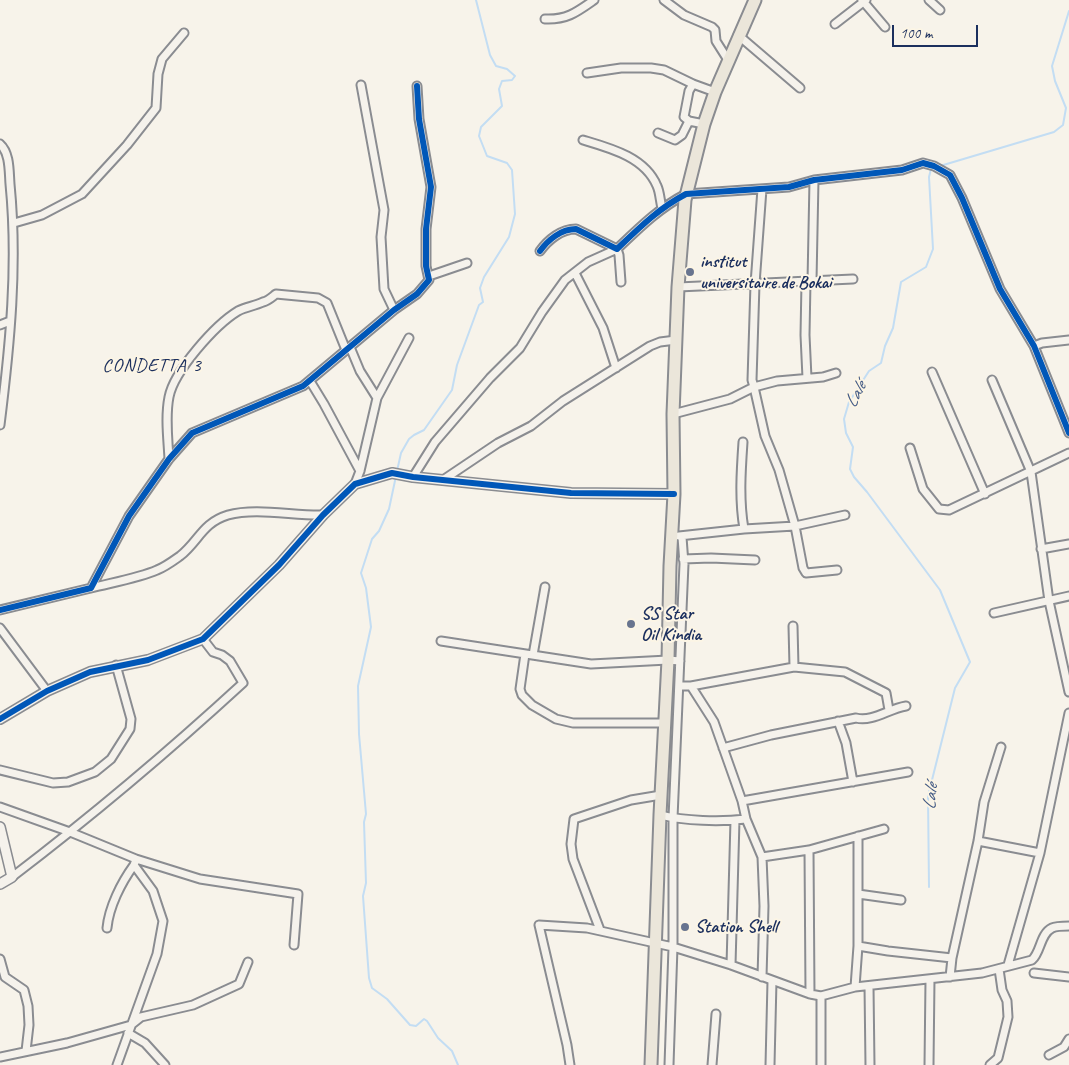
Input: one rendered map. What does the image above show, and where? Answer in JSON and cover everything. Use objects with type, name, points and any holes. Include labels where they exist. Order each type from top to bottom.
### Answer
[{"type":"highway","points":[[651,1065],[665,723],[674,661],[670,566],[676,536],[674,414],[676,340],[678,287],[686,194],[704,124],[715,92],[755,0]]},
{"type":"street","points":[[545,19],[557,20],[575,14],[594,0]]},
{"type":"street","points":[[664,0],[684,15],[712,27],[716,41],[728,60]]},
{"type":"street","points":[[929,0],[940,10]]},
{"type":"street","points":[[835,24],[864,1],[885,27]]},
{"type":"street","points":[[14,223],[42,215],[82,194],[127,145],[156,108],[158,74],[162,59],[184,33]]},
{"type":"street","points":[[738,36],[800,88]]},
{"type":"street","points":[[587,73],[621,68],[651,68],[664,70],[715,92]]},
{"type":"street","points":[[694,84],[689,91],[684,117],[689,121],[704,124]]},
{"type":"street","points":[[361,85],[384,210],[381,238],[384,289],[394,310]]},
{"type":"street","points":[[90,588],[129,516],[169,459],[192,433],[304,386],[394,310],[417,294],[429,280],[426,266],[426,229],[431,186],[419,119],[417,86]]},
{"type":"street","points":[[658,133],[674,140],[682,136],[689,121]]},
{"type":"street","points":[[582,140],[617,150],[646,169],[658,187],[662,208]]},
{"type":"street","points":[[0,144],[3,146],[7,157],[14,223],[13,289],[7,371],[0,426]]},
{"type":"street","points":[[413,477],[435,442],[490,378],[520,348],[542,312],[565,280],[588,262],[617,249],[662,208],[686,194],[789,187],[814,180],[902,170],[923,163],[937,167],[950,175],[1000,290],[1034,346],[1069,433]]},
{"type":"street","points":[[807,378],[804,335],[809,281],[814,180]]},
{"type":"street","points":[[762,189],[755,284],[752,380],[765,436],[779,470],[795,526],[803,568],[806,573],[837,570]]},
{"type":"street","points":[[540,251],[546,242],[569,229],[576,229],[617,249],[620,282]]},
{"type":"street","points":[[429,276],[466,263]]},
{"type":"street","points":[[575,273],[603,328],[616,368]]},
{"type":"street","points":[[678,287],[853,279]]},
{"type":"street","points":[[169,459],[167,414],[169,396],[177,377],[214,329],[238,311],[264,302],[276,294],[318,298],[327,303],[360,371],[377,398]]},
{"type":"street","points":[[0,325],[10,321]]},
{"type":"street","points":[[0,719],[48,691],[90,672],[116,665],[148,660],[203,638],[279,565],[323,515],[355,484],[360,471],[377,398],[409,338]]},
{"type":"street","points":[[443,480],[498,443],[531,426],[563,401],[650,346],[660,342],[676,340]]},
{"type":"street","points":[[1034,346],[1042,343],[1069,340]]},
{"type":"street","points":[[932,372],[986,494]]},
{"type":"street","points":[[674,414],[730,399],[754,387],[777,381],[836,374]]},
{"type":"street","points":[[992,380],[1031,472],[1048,601],[1069,692]]},
{"type":"street","points":[[310,381],[360,471]]},
{"type":"street","points":[[743,442],[740,487],[744,529]]},
{"type":"street","points":[[910,448],[923,489],[939,509],[949,510],[1069,453]]},
{"type":"street","points":[[355,484],[396,474],[571,493],[674,494]]},
{"type":"street","points":[[0,610],[157,570],[192,546],[201,531],[208,524],[229,515],[272,512],[306,516],[323,515]]},
{"type":"street","points":[[669,1065],[673,947],[674,818],[679,686],[674,661],[684,562],[676,536],[795,526],[845,515]]},
{"type":"street","points":[[1042,549],[1069,544]]},
{"type":"street","points":[[670,566],[711,558],[756,560]]},
{"type":"street","points":[[534,655],[545,587]]},
{"type":"street","points":[[994,613],[1069,596]]},
{"type":"street","points":[[793,626],[794,668]]},
{"type":"street","points":[[0,628],[48,691]]},
{"type":"street","points":[[0,884],[12,877],[70,832],[189,732],[243,683],[230,661],[222,655],[213,652],[203,638]]},
{"type":"street","points":[[441,641],[591,664],[674,661]]},
{"type":"street","points":[[525,654],[520,689],[522,695],[532,705],[556,719],[573,723],[665,723]]},
{"type":"street","points":[[0,770],[53,784],[68,782],[95,772],[111,760],[130,729],[131,719],[116,665]]},
{"type":"street","points":[[679,686],[690,686],[794,668],[845,672],[886,693],[889,710]]},
{"type":"street","points":[[690,686],[714,722],[742,801],[746,819],[762,857],[764,906],[762,977]]},
{"type":"street","points":[[724,748],[771,734],[856,718],[869,719],[889,710],[906,706]]},
{"type":"street","points":[[1008,966],[1040,853],[1069,713]]},
{"type":"street","points":[[838,721],[846,743],[853,782]]},
{"type":"street","points":[[950,977],[952,958],[978,841],[984,802],[1001,747]]},
{"type":"street","points":[[742,801],[908,772]]},
{"type":"street","points":[[600,930],[573,859],[571,844],[574,819],[630,800],[661,794]]},
{"type":"street","points":[[0,808],[70,832],[135,862],[200,879],[298,894],[294,944]]},
{"type":"street","points":[[660,815],[674,818],[746,819]]},
{"type":"street","points":[[731,965],[735,820]]},
{"type":"street","points":[[0,827],[12,877]]},
{"type":"street","points":[[762,857],[809,850],[884,829]]},
{"type":"street","points":[[855,987],[858,946],[858,836]]},
{"type":"street","points":[[978,841],[1040,853]]},
{"type":"street","points":[[809,850],[810,994]]},
{"type":"street","points":[[107,928],[108,914],[135,862]]},
{"type":"street","points":[[117,1065],[157,954],[163,921],[154,890],[135,862]]},
{"type":"street","points":[[858,894],[901,900]]},
{"type":"street","points":[[570,1065],[539,925],[600,930],[655,942],[731,965],[772,981],[821,996],[855,987],[982,973],[1032,960],[1037,956],[1047,933],[1052,928],[1069,926]]},
{"type":"street","points":[[858,946],[888,952],[952,958]]},
{"type":"street","points":[[0,959],[5,977],[24,990],[28,1006],[29,1025],[26,1052]]},
{"type":"street","points":[[0,1057],[66,1044],[131,1025],[141,1017],[194,1005],[239,984],[248,962]]},
{"type":"street","points":[[990,1065],[998,1058],[1008,1017],[1007,1001],[1002,990],[999,969]]},
{"type":"street","points":[[1034,973],[1069,977]]},
{"type":"street","points":[[929,1065],[930,980]]},
{"type":"street","points":[[770,1065],[772,981]]},
{"type":"street","points":[[869,986],[870,1065]]},
{"type":"street","points":[[821,996],[822,1065]]},
{"type":"street","points":[[712,1065],[716,1014]]},
{"type":"street","points":[[128,1033],[145,1043],[165,1065]]},
{"type":"street","points":[[1049,1055],[1064,1047],[1069,1039]]},
{"type":"waterway","points":[[397,471],[401,453],[409,439],[424,430],[452,390],[457,365],[479,305],[483,302],[480,288],[484,277],[509,237],[515,214],[512,170],[507,163],[487,156],[479,136],[481,127],[502,106],[499,89],[502,81],[512,80],[515,76],[507,69],[496,66],[490,55],[476,0]]},
{"type":"waterway","name":"Lalé","points":[[940,166],[1054,132],[1063,125],[1066,108],[1055,81],[1052,66],[1069,11]]},
{"type":"waterway","name":"Lalé","points":[[929,887],[928,796],[955,688],[970,662],[940,590],[854,477],[850,469],[853,447],[846,433],[844,419],[849,402],[869,371],[881,363],[885,346],[893,328],[901,282],[926,267],[933,249],[929,177],[933,168]]},
{"type":"waterway","points":[[396,476],[389,509],[379,531],[372,539],[361,573],[366,588],[371,627],[358,686],[359,734],[366,814],[364,822],[366,883],[363,896],[369,978],[372,988],[387,999],[410,1025],[416,1026],[424,1019],[427,1021],[438,1038],[452,1051],[458,1065]]},
{"type":"cycle path","points":[[0,610],[91,588],[129,516],[169,459],[192,433],[303,386],[394,310],[417,294],[429,280],[426,266],[426,229],[431,187],[419,119],[417,86]]},
{"type":"cycle path","points":[[540,251],[555,236],[570,229],[576,229],[617,249],[658,212],[686,194],[789,187],[814,180],[902,170],[923,163],[934,166],[950,175],[962,198],[1000,289],[1034,346],[1069,433]]},
{"type":"cycle path","points":[[0,719],[47,691],[90,672],[148,660],[203,639],[279,565],[323,515],[355,484],[392,473],[413,477],[571,493],[674,494]]},
{"type":"place","name":"institut universitaire de Bokai","points":[[690,272]]},
{"type":"place","name":"SS Star Oil Kindia","points":[[631,624]]},
{"type":"place","name":"Station Shell","points":[[685,927]]},
{"type":"district","name":"СONDETTA 3","points":[[152,366]]}]
